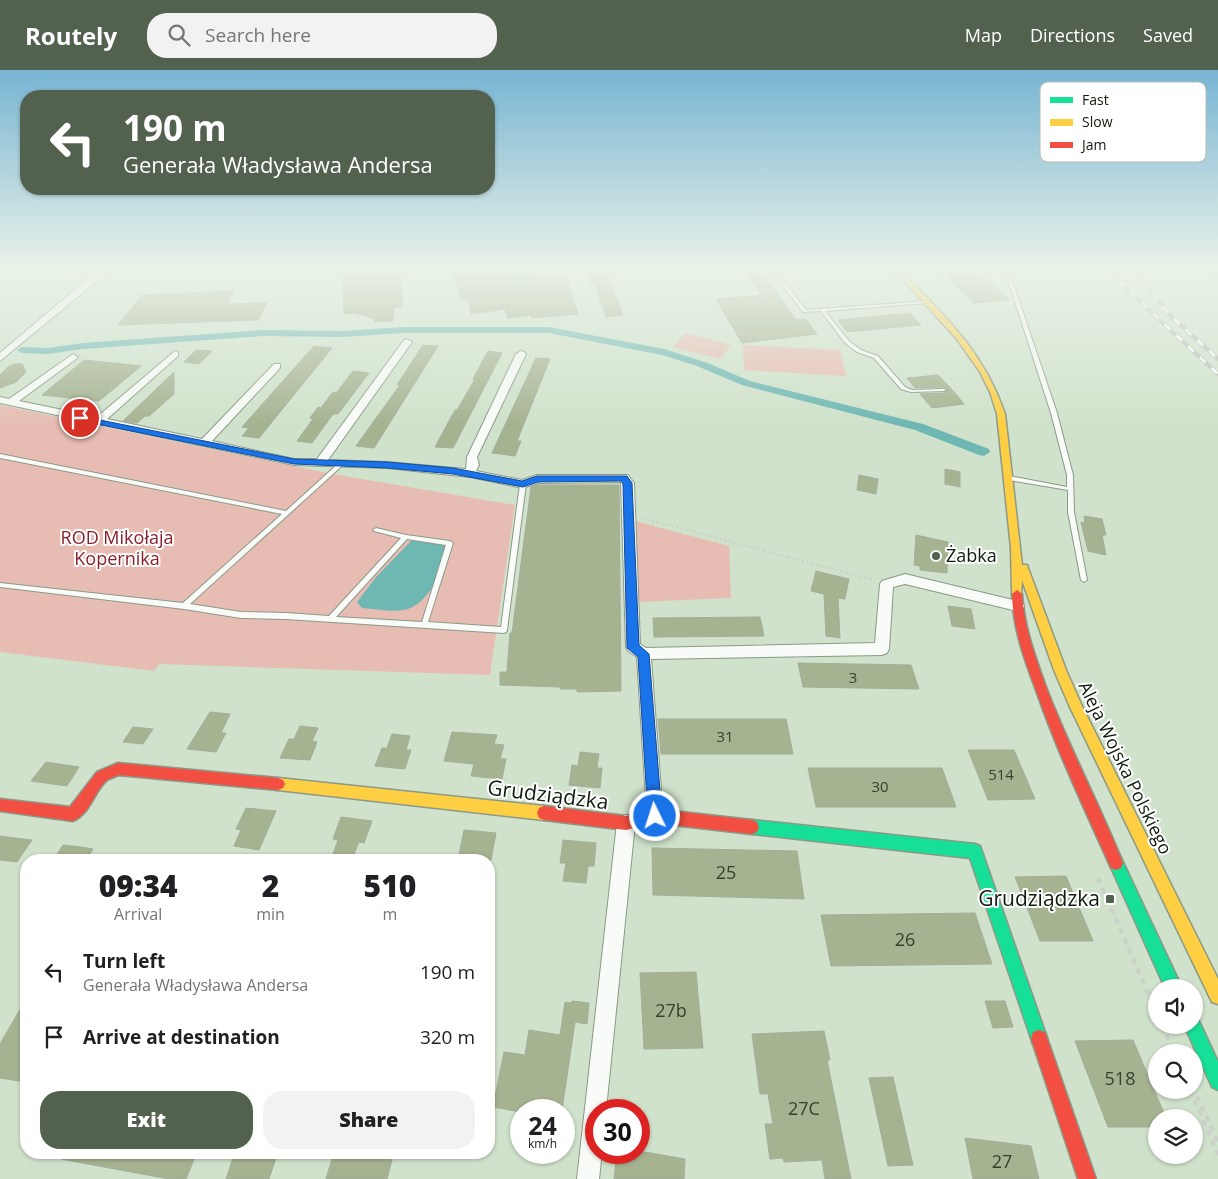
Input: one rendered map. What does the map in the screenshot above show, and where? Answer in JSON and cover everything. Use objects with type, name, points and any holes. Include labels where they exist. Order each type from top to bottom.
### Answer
[{"type":"main road","name":"Aleja Wojska Polskiego","points":[[945,322],[968,347],[989,378],[1001,414],[1016,548],[1017,606],[1028,652],[1047,710],[1170,979]]},
{"type":"main road","name":"Aleja Wojska Polskiego","points":[[1016,548],[1071,697],[1218,996]]},
{"type":"main road","name":"Grudziądzka","points":[[0,805],[73,814],[82,805],[102,776],[118,769],[409,797],[626,824],[655,816],[975,851],[1087,1179]]},
{"type":"main road","points":[[1196,1034],[1218,1081]]},
{"type":"street","points":[[0,358],[43,322]]},
{"type":"street","points":[[321,462],[407,342]]},
{"type":"street","points":[[98,422],[175,354]]},
{"type":"street","points":[[470,473],[473,465],[472,457],[521,354]]},
{"type":"street","points":[[5,402],[72,357]]},
{"type":"street","points":[[204,443],[277,366]]},
{"type":"street","points":[[5,402],[294,462],[387,465],[470,473],[523,484],[537,479],[624,478],[628,483],[633,648],[644,654],[663,652],[882,649],[887,584],[905,579],[1017,606]]},
{"type":"street","points":[[644,654],[655,816]]},
{"type":"street","points":[[588,1179],[626,824]]},
{"type":"lane","points":[[831,322],[847,342],[859,351],[876,357],[903,388],[911,391],[944,390]]},
{"type":"lane","points":[[1024,322],[1054,413],[1070,474],[1071,512],[1084,580]]},
{"type":"lane","points":[[0,456],[287,513]]},
{"type":"lane","points":[[184,606],[342,463]]},
{"type":"lane","points":[[1008,478],[1070,489]]},
{"type":"lane","points":[[0,585],[184,606],[241,615],[504,630],[523,484]]},
{"type":"lane","points":[[376,530],[406,537],[450,543],[424,625]]},
{"type":"lane","points":[[330,619],[406,537]]},
{"type":"path","points":[[629,515],[887,584]]},
{"type":"path","points":[[1194,1099],[1218,1154]]},
{"type":"path","points":[[1199,1099],[1218,1142]]},
{"type":"green space","points":[[685,333],[731,345],[720,359],[673,347]]},
{"type":"green space","points":[[743,345],[840,350],[846,376],[744,370]]},
{"type":"green space","name":"ROD Mikołaja Kopernika","points":[[0,405],[327,473],[515,505],[490,675],[159,664],[154,671],[0,652]]},
{"type":"green space","points":[[635,521],[729,546],[731,598],[637,602]]},
{"type":"water","points":[[412,540],[443,541],[443,560],[440,570],[436,581],[424,599],[416,605],[403,610],[391,611],[362,608],[357,602],[376,577]]},
{"type":"building","points":[[121,322],[209,322],[118,325]]},
{"type":"building","points":[[729,322],[808,322],[817,334],[742,343]]},
{"type":"building","points":[[839,322],[918,322],[921,325],[847,332]]},
{"type":"building","points":[[423,345],[438,346],[374,448],[356,446],[400,385],[397,385]]},
{"type":"building","points":[[314,346],[332,348],[259,438],[242,436],[249,428],[242,427]]},
{"type":"building","points":[[196,350],[212,351],[199,364],[184,362]]},
{"type":"building","points":[[488,351],[502,353],[453,448],[435,447],[455,410],[457,410],[475,379],[473,379]]},
{"type":"building","points":[[536,358],[550,359],[517,441],[521,441],[515,456],[492,453]]},
{"type":"building","points":[[84,360],[141,366],[99,401],[42,395]]},
{"type":"building","points":[[22,364],[26,372],[16,382],[0,388],[0,375],[8,367]]},
{"type":"building","points":[[353,371],[369,373],[338,414],[333,414],[312,443],[297,441],[313,419],[310,418],[318,407],[321,408],[332,393],[337,392]]},
{"type":"building","points":[[174,372],[174,394],[149,416],[145,416],[137,423],[123,421]]},
{"type":"building","points":[[938,375],[964,404],[932,408],[920,394],[944,393],[948,389],[944,387],[915,388],[907,378]]},
{"type":"building","points":[[945,469],[960,472],[960,487],[945,484]]},
{"type":"building","points":[[859,475],[878,479],[876,494],[857,490]]},
{"type":"building","points":[[537,485],[619,485],[621,691],[577,692],[577,689],[560,689],[560,687],[500,685],[500,672],[507,672],[510,633],[512,633],[531,487]]},
{"type":"building","points":[[1084,516],[1102,519],[1106,535],[1102,535],[1106,555],[1088,551],[1081,522],[1085,523]]},
{"type":"building","points":[[916,535],[948,542],[947,573],[920,570],[920,566],[914,565]]},
{"type":"building","points":[[816,571],[849,579],[845,599],[838,598],[840,638],[826,636],[824,594],[811,591]]},
{"type":"building","points":[[948,606],[971,609],[975,629],[952,626]]},
{"type":"building","points":[[760,617],[764,636],[654,637],[653,618]]},
{"type":"building","points":[[798,663],[911,665],[919,689],[803,687]]},
{"type":"building","points":[[210,712],[230,714],[221,733],[226,733],[216,752],[187,749]]},
{"type":"building","points":[[658,719],[786,719],[793,754],[661,754]]},
{"type":"building","points":[[300,726],[318,728],[312,741],[317,742],[310,760],[280,758],[289,739],[294,739]]},
{"type":"building","points":[[133,727],[153,729],[143,744],[123,742]]},
{"type":"building","points":[[452,732],[497,735],[494,744],[504,745],[500,759],[506,759],[502,779],[471,776],[474,764],[444,761]]},
{"type":"building","points":[[392,734],[410,736],[406,750],[411,750],[405,769],[375,766],[382,748],[387,748]]},
{"type":"building","points":[[968,750],[1014,750],[1035,799],[988,800]]},
{"type":"building","points":[[580,752],[599,754],[597,768],[602,768],[600,788],[569,785],[572,765],[578,766]]},
{"type":"building","points":[[46,762],[79,767],[67,786],[31,781]]},
{"type":"building","points":[[808,768],[942,768],[956,807],[816,807]]},
{"type":"building","points":[[246,808],[276,811],[259,850],[234,846],[241,830],[236,829]]},
{"type":"building","points":[[341,817],[372,821],[364,843],[359,842],[354,854],[333,854],[338,840],[333,839]]},
{"type":"building","points":[[464,830],[496,833],[492,854],[459,854]]},
{"type":"building","points":[[0,836],[32,840],[22,854],[20,854],[17,862],[0,860]]},
{"type":"building","points":[[563,840],[596,843],[594,866],[588,866],[586,883],[563,881],[566,863],[560,863]]},
{"type":"building","points":[[63,845],[93,849],[90,854],[57,854]]},
{"type":"building","points":[[652,848],[797,851],[804,899],[653,895]]},
{"type":"building","points":[[1066,876],[1093,941],[1040,941],[1015,877]]},
{"type":"building","points":[[975,913],[992,964],[831,966],[821,915]]},
{"type":"building","points":[[696,972],[703,1048],[644,1049],[640,973]]},
{"type":"building","points":[[985,1001],[1005,1001],[1013,1027],[993,1028]]},
{"type":"building","points":[[565,1002],[589,1003],[587,1024],[575,1022],[564,1099],[510,1099],[510,1110],[495,1107],[495,1097],[504,1052],[525,1055],[529,1030],[560,1035]]},
{"type":"building","points":[[20,1009],[20,1081],[0,1078],[0,1044]]},
{"type":"building","points":[[824,1031],[830,1060],[827,1060],[851,1179],[825,1179],[822,1160],[784,1162],[783,1158],[770,1159],[765,1124],[773,1124],[768,1094],[760,1094],[752,1034]]},
{"type":"building","points":[[1133,1040],[1148,1075],[1148,1099],[1158,1099],[1162,1109],[1148,1109],[1148,1127],[1108,1127],[1075,1041]]},
{"type":"building","points":[[893,1077],[913,1165],[888,1166],[869,1078]]},
{"type":"building","points":[[965,1138],[1031,1146],[1039,1179],[973,1179]]},
{"type":"building","points":[[650,1153],[685,1159],[684,1179],[614,1179],[616,1164],[650,1164]]},
{"type":"building","points":[[61,1159],[194,1159],[186,1179],[169,1179]]},
{"type":"building","points":[[233,1159],[276,1159],[269,1179],[226,1179]]},
{"type":"building","points":[[332,1159],[392,1160],[387,1179],[326,1179]]},
{"type":"waterway","points":[[22,350],[48,351],[83,346],[263,333],[343,334],[404,330],[549,330],[664,352],[701,364],[746,383],[919,427],[984,452]]},
{"type":"railway","points":[[1162,322],[1218,374]]},
{"type":"railway","points":[[1177,322],[1218,359]]},
{"type":"traffic: fast","points":[[752,827],[975,851],[1039,1038]]},
{"type":"traffic: fast","points":[[1116,863],[1170,979]]},
{"type":"traffic: fast","points":[[1196,1034],[1218,1081]]},
{"type":"traffic: slow","points":[[946,322],[959,336],[984,372],[994,392],[1001,414],[1016,548],[1017,594]]},
{"type":"traffic: slow","points":[[1023,568],[1060,670],[1075,705],[1218,996]]},
{"type":"traffic: slow","points":[[278,784],[544,813]]},
{"type":"traffic: jam","points":[[1017,594],[1019,616],[1030,659],[1075,772],[1116,863]]},
{"type":"traffic: jam","points":[[0,805],[73,814],[82,805],[102,776],[118,769],[278,784]]},
{"type":"traffic: jam","points":[[544,813],[626,823],[655,816],[752,827]]},
{"type":"traffic: jam","points":[[1039,1038],[1087,1179]]},
{"type":"place","name":"Żabka","points":[[936,556]]},
{"type":"place","name":"Grudziądzka","points":[[1110,899]]},
{"type":"route","points":[[80,418],[294,462],[387,465],[453,471],[523,484],[537,479],[624,478],[628,483],[633,648],[644,654],[655,816]]}]
